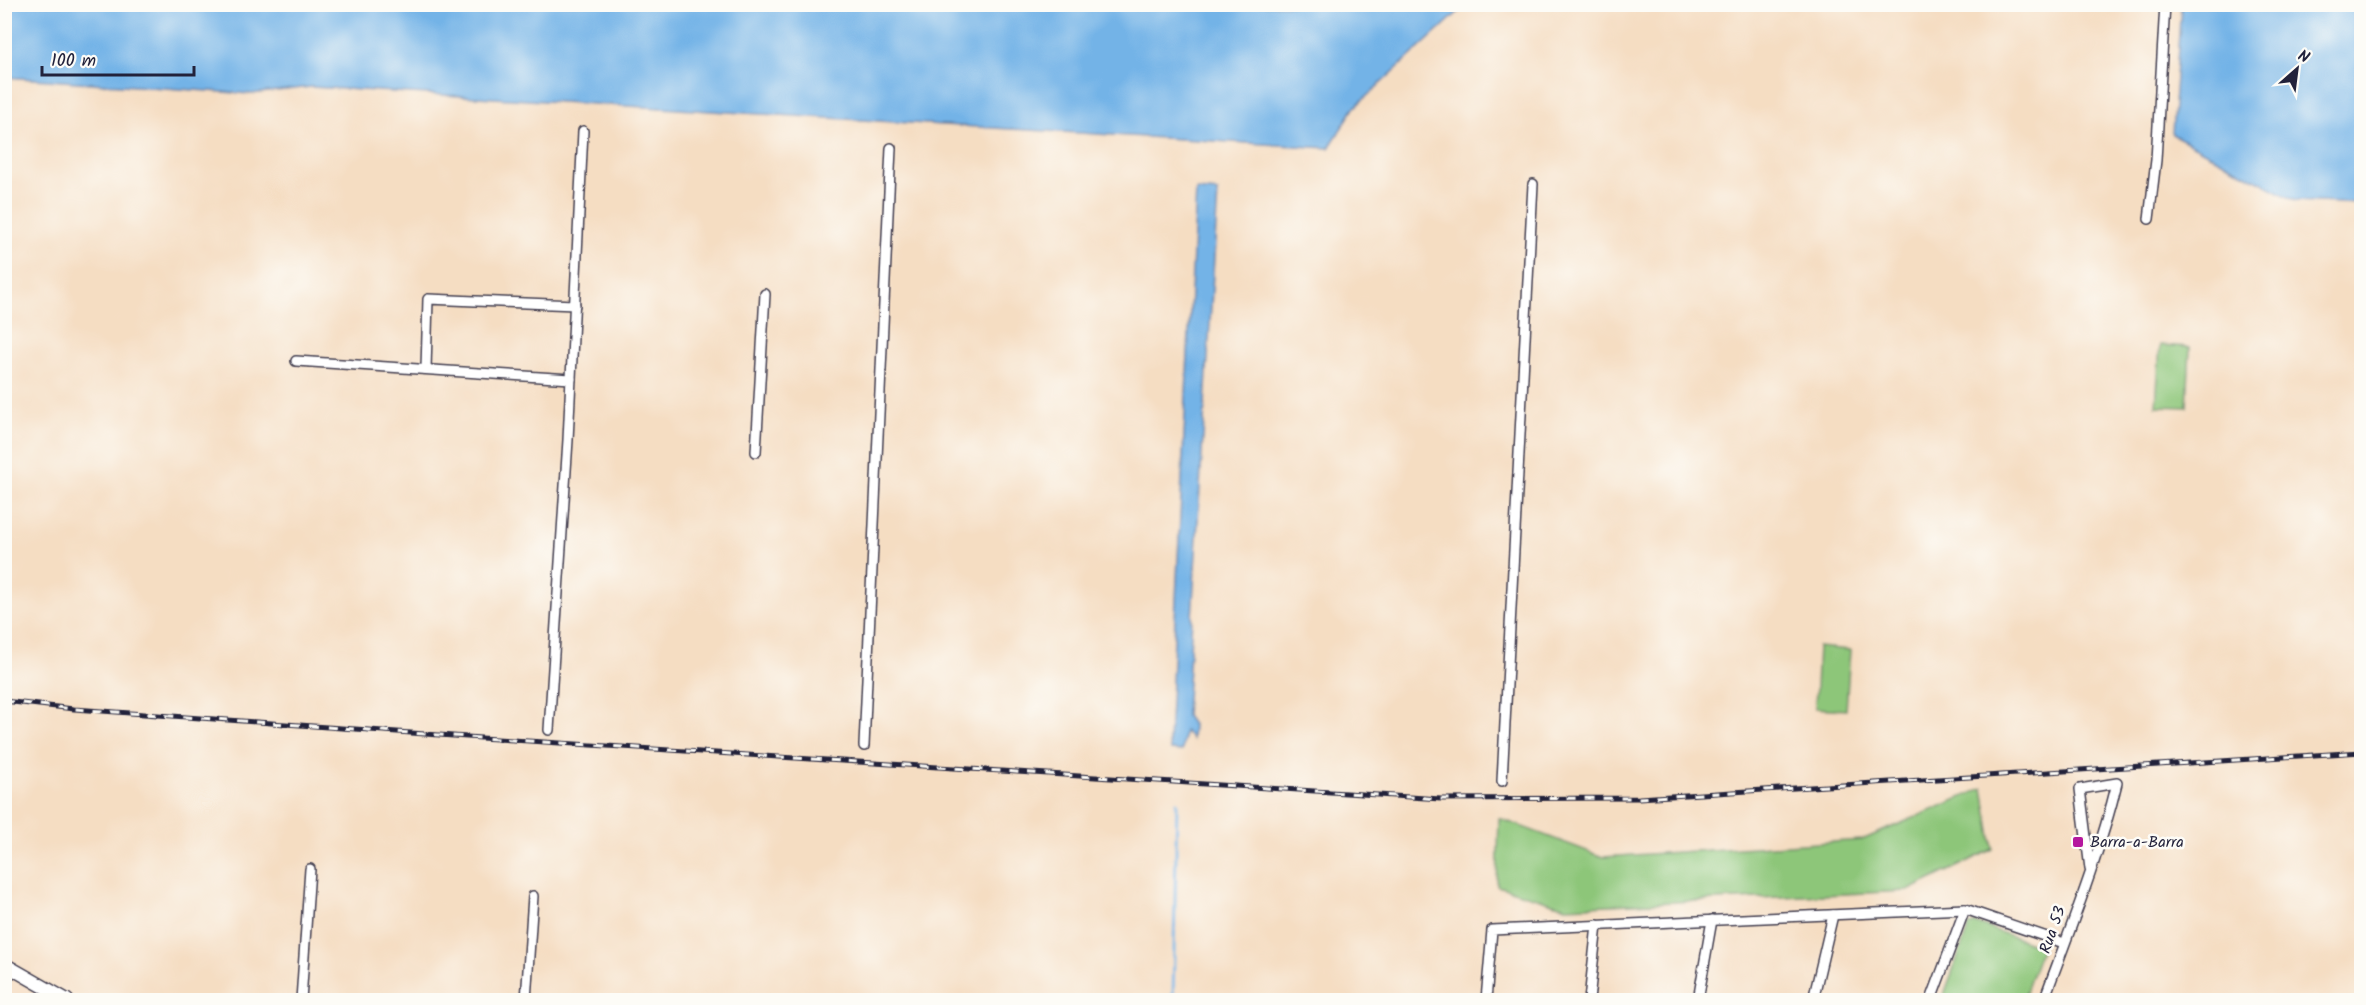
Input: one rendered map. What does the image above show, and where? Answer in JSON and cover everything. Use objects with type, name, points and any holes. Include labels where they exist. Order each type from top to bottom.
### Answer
[{"type":"street","points":[[2149,219],[2156,160],[2165,4]]},
{"type":"street","points":[[549,730],[571,379],[583,131]]},
{"type":"street","points":[[864,746],[891,148]]},
{"type":"street","points":[[1502,781],[1533,184]]},
{"type":"street","points":[[756,452],[765,294]]},
{"type":"street","points":[[426,369],[428,299],[575,305]]},
{"type":"street","points":[[297,361],[571,379]]},
{"type":"street","name":"Rua 53","points":[[2044,1000],[2108,819],[2116,783],[2080,789],[2090,869]]},
{"type":"street","points":[[301,1000],[310,869]]},
{"type":"street","points":[[526,1000],[533,896]]},
{"type":"street","points":[[1932,1000],[1965,909]]},
{"type":"street","points":[[1486,1000],[1492,930],[1965,909],[2064,943]]},
{"type":"street","points":[[1813,1000],[1833,915]]},
{"type":"street","points":[[1698,1000],[1712,920]]},
{"type":"street","points":[[1588,1000],[1597,925]]},
{"type":"street","points":[[4,964],[67,1000]]},
{"type":"green space","points":[[2160,345],[2190,347],[2187,407],[2156,406]]},
{"type":"green space","points":[[1818,647],[1850,650],[1846,710],[1815,708]]},
{"type":"green space","points":[[1983,788],[1993,849],[1908,891],[1566,907],[1497,886],[1499,818],[1603,857],[1862,840]]},
{"type":"green space","points":[[1975,923],[2042,947],[2023,1000],[1942,1000],[1969,926]]},
{"type":"water","points":[[4,5],[1466,5],[1354,108],[1329,148],[311,87],[251,94],[5,77]]},
{"type":"water","points":[[2181,5],[2361,5],[2361,204],[2296,201],[2172,134]]},
{"type":"water","points":[[1196,190],[1218,192],[1186,716],[1193,726],[1192,739],[1185,731],[1182,751],[1170,750],[1169,743]]},
{"type":"waterway","points":[[1173,1000],[1177,802]]},
{"type":"railway","points":[[4,701],[74,709],[481,738],[1441,799],[1639,798],[2362,752]]},
{"type":"place","name":"Barra-a-Barra","points":[[2078,842]]}]
